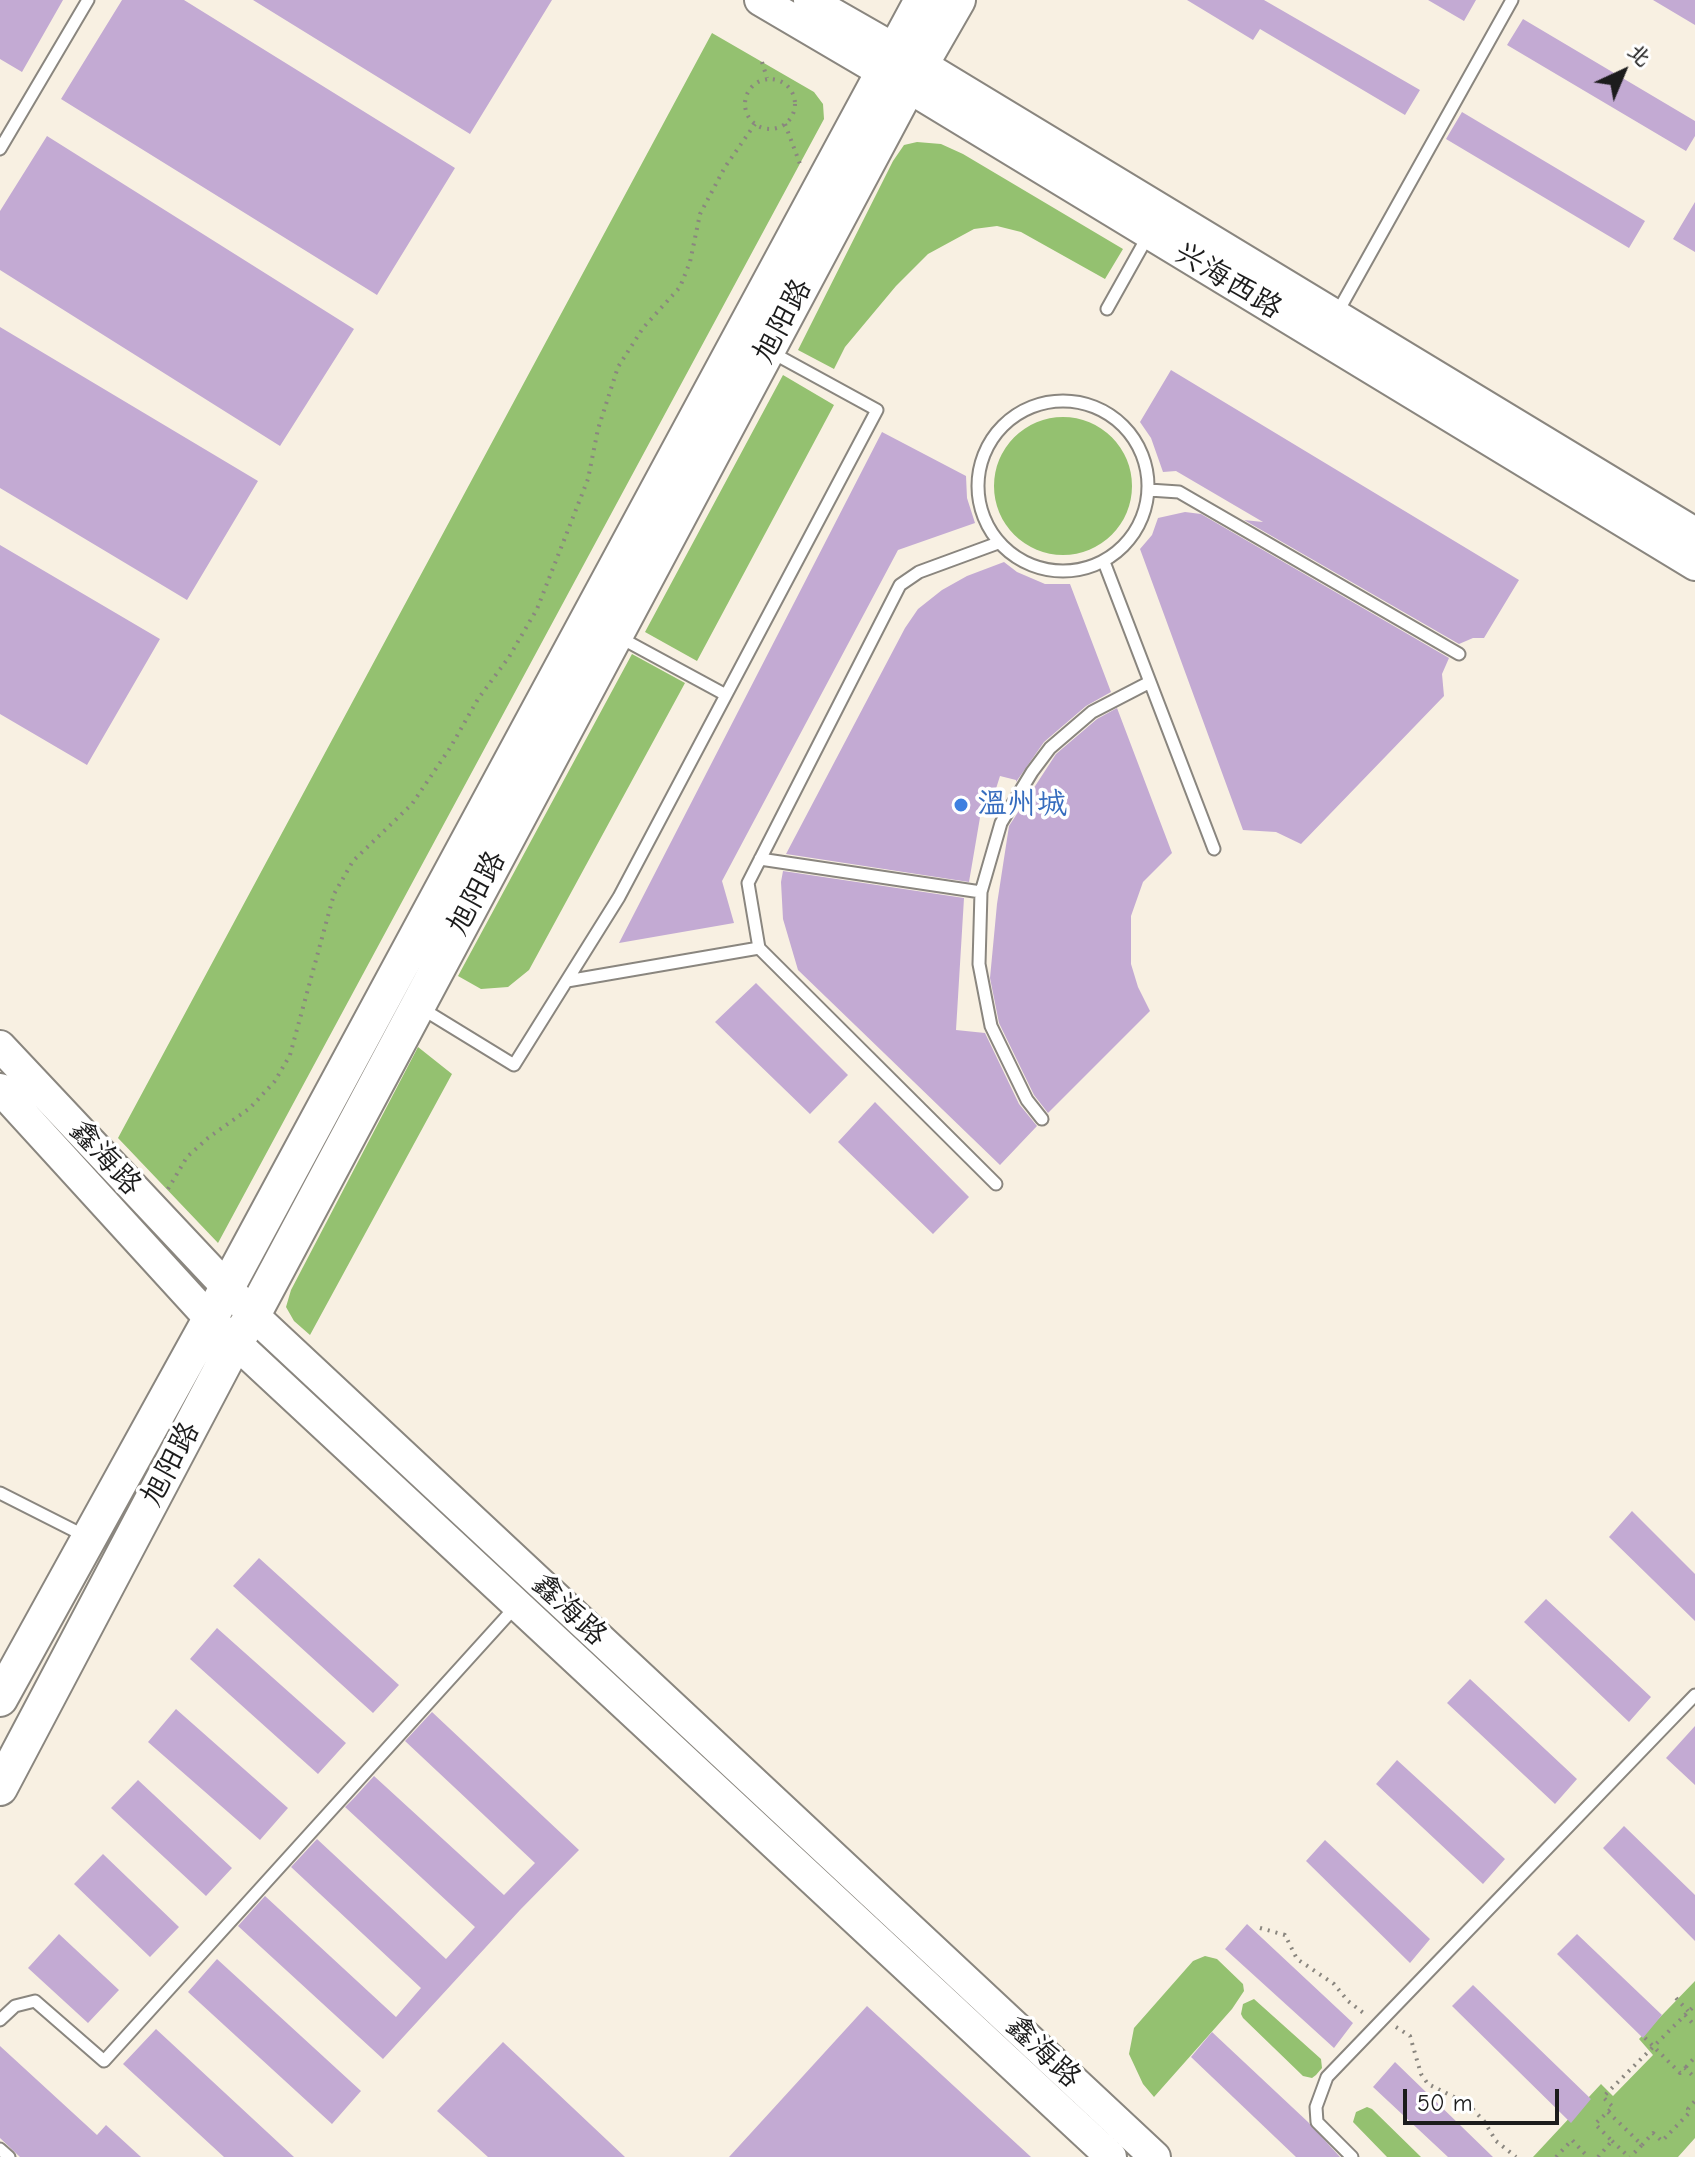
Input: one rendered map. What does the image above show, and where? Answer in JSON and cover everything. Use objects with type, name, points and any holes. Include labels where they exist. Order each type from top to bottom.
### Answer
[{"type":"main road","name":"旭阳路","points":[[0,1788],[767,350],[902,68],[922,0]]},
{"type":"main road","name":"旭阳路","points":[[0,1699],[902,68],[958,0]]},
{"type":"street","name":"兴海西路","points":[[760,0],[902,68],[1335,315],[1695,533]]},
{"type":"street","name":"兴海西路","points":[[809,0],[902,68],[1149,233],[1695,565]]},
{"type":"street","name":"鑫海路","points":[[0,1046],[227,1289],[244,1329],[518,1604],[1111,2157]]},
{"type":"street","name":"鑫海路","points":[[0,1089],[210,1319],[244,1329],[1155,2157]]},
{"type":"lane","points":[[0,149],[88,0]]},
{"type":"lane","points":[[1335,315],[1512,0]]},
{"type":"lane","points":[[1107,309],[1149,233]]},
{"type":"lane","points":[[417,1006],[514,1065],[619,897],[877,410],[767,350]]},
{"type":"lane","points":[[1057,400],[1084,403],[1111,415],[1132,435],[1145,461],[1149,490],[1142,519],[1127,543],[1104,562],[1076,571],[1047,570],[1019,560],[998,543],[984,520],[977,493],[979,466],[989,441],[1007,420],[1030,406],[1057,400]]},
{"type":"lane","points":[[1149,490],[1179,492],[1459,654]]},
{"type":"lane","points":[[996,1184],[759,948],[748,883],[900,585],[919,572],[998,543]]},
{"type":"lane","points":[[1104,562],[1214,849]]},
{"type":"lane","points":[[615,635],[726,695]]},
{"type":"lane","points":[[1042,1119],[1027,1100],[991,1026],[979,964],[981,892],[1001,823],[1050,748],[1092,712],[1150,682]]},
{"type":"lane","points":[[760,859],[981,892]]},
{"type":"lane","points":[[567,981],[759,948]]},
{"type":"lane","points":[[0,1493],[89,1538]]},
{"type":"lane","points":[[0,2020],[15,2006],[35,2001],[104,2061],[518,1604]]},
{"type":"lane","points":[[1352,2157],[1317,2122],[1316,2107],[1327,2077],[1695,1695]]},
{"type":"lane","points":[[0,2149],[9,2157]]},
{"type":"path","points":[[762,62],[768,79]]},
{"type":"path","points":[[768,79],[783,83],[793,95],[794,111],[785,124],[771,129],[755,124],[749,118],[745,101],[753,86],[768,79]]},
{"type":"path","points":[[173,1199],[168,1190],[187,1157],[250,1108],[275,1081],[290,1055],[334,894],[353,861],[412,804],[537,609],[588,479],[598,429],[618,367],[643,328],[680,287],[690,262],[700,214],[725,167],[755,124]]},
{"type":"path","points":[[785,124],[800,164]]},
{"type":"path","points":[[1260,1928],[1285,1935],[1301,1963],[1334,1984],[1348,2001],[1379,2023],[1398,2028],[1410,2036],[1421,2074],[1428,2084],[1468,2104],[1484,2121],[1496,2141],[1516,2157]]},
{"type":"path","points":[[1676,1998],[1695,2026]]},
{"type":"path","points":[[1695,2005],[1603,2097],[1613,2107],[1595,2124],[1629,2157],[1653,2133],[1662,2141],[1690,2112],[1688,2109],[1695,2101]]},
{"type":"path","points":[[1645,2038],[1680,2073],[1695,2057]]},
{"type":"path","points":[[1685,2068],[1695,2078]]},
{"type":"path","points":[[1608,2112],[1642,2145]]},
{"type":"path","points":[[1556,2157],[1572,2140],[1588,2157]]},
{"type":"path","points":[[1598,2157],[1612,2141]]},
{"type":"green space","points":[[712,33],[814,92],[823,104],[824,119],[218,1243],[118,1138]]},
{"type":"green space","points":[[917,142],[941,144],[963,154],[1123,249],[1105,279],[1021,232],[997,226],[974,229],[928,254],[896,286],[845,347],[834,369],[798,350],[893,161],[904,145]]},
{"type":"green space","points":[[783,375],[834,405],[697,661],[645,632]]},
{"type":"green space","points":[[1063,417],[1089,422],[1112,437],[1127,460],[1132,486],[1127,512],[1112,535],[1089,550],[1063,555],[1037,550],[1014,535],[999,512],[994,486],[999,460],[1014,437],[1037,422]]},
{"type":"green space","points":[[632,654],[685,683],[529,970],[508,987],[481,989],[458,976]]},
{"type":"green space","points":[[418,1047],[452,1074],[310,1335],[294,1321],[286,1307],[291,1290]]},
{"type":"green space","points":[[1205,1956],[1217,1959],[1243,1984],[1244,1991],[1232,2009],[1154,2097],[1143,2084],[1129,2054],[1134,2028],[1193,1961]]},
{"type":"green space","points":[[1695,1981],[1695,2138],[1678,2157],[1533,2157],[1601,2084],[1613,2096],[1653,2055],[1639,2039]]},
{"type":"green space","points":[[1254,1999],[1321,2059],[1322,2068],[1316,2075],[1312,2078],[1303,2076],[1243,2018],[1243,2004]]},
{"type":"green space","points":[[1367,2107],[1421,2157],[1387,2157],[1353,2122],[1356,2112]]},
{"type":"building","points":[[0,0],[63,0],[22,72],[0,59]]},
{"type":"building","points":[[122,0],[184,0],[455,168],[377,295],[61,99]]},
{"type":"building","points":[[253,0],[552,0],[470,134]]},
{"type":"building","points":[[1187,0],[1264,0],[1420,90],[1405,115],[1260,29],[1253,40]]},
{"type":"building","points":[[1428,0],[1476,0],[1464,21]]},
{"type":"building","points":[[1653,0],[1695,0],[1695,25]]},
{"type":"building","points":[[1523,19],[1695,121],[1695,136],[1686,151],[1507,45]]},
{"type":"building","points":[[1462,112],[1645,221],[1629,248],[1446,139]]},
{"type":"building","points":[[47,136],[354,329],[280,446],[0,270],[0,211]]},
{"type":"building","points":[[1695,202],[1695,252],[1673,239]]},
{"type":"building","points":[[0,327],[258,481],[187,600],[0,488]]},
{"type":"building","points":[[1171,370],[1519,580],[1484,638],[1473,638],[1459,644],[1244,520],[1263,522],[1176,471],[1163,472],[1151,438],[1140,422]]},
{"type":"building","points":[[882,432],[966,476],[967,498],[975,523],[898,550],[722,881],[734,923],[619,943]]},
{"type":"building","points":[[1185,512],[1201,514],[1449,658],[1442,674],[1444,696],[1301,844],[1276,832],[1243,830],[1140,549],[1152,535],[1158,518]]},
{"type":"building","points":[[0,545],[160,639],[87,765],[0,714]]},
{"type":"building","points":[[1004,562],[1017,572],[1045,584],[1070,584],[1111,692],[1086,706],[1044,742],[1016,782],[1000,776],[994,795],[984,794],[969,882],[786,854],[905,628],[918,609],[967,576]]},
{"type":"building","points":[[1117,708],[1172,853],[1143,882],[1131,916],[1131,964],[1150,1011],[1048,1113],[1034,1095],[999,1023],[990,978],[1009,826],[1056,754],[1097,719]]},
{"type":"building","points":[[783,871],[964,898],[956,1030],[985,1033],[1019,1104],[1037,1126],[1000,1165],[798,970],[783,919]]},
{"type":"building","points":[[756,983],[848,1075],[810,1114],[715,1022]]},
{"type":"building","points":[[875,1102],[969,1197],[933,1234],[838,1142]]},
{"type":"building","points":[[1632,1511],[1695,1574],[1695,1621],[1609,1537]]},
{"type":"building","points":[[259,1558],[399,1685],[373,1713],[233,1586]]},
{"type":"building","points":[[1546,1599],[1651,1697],[1629,1722],[1524,1622]]},
{"type":"building","points":[[217,1628],[346,1743],[318,1774],[190,1659]]},
{"type":"building","points":[[1470,1679],[1577,1779],[1555,1804],[1447,1703]]},
{"type":"building","points":[[176,1709],[288,1808],[260,1840],[148,1742]]},
{"type":"building","points":[[432,1712],[579,1850],[383,2059],[238,1926],[265,1896],[396,2017],[421,1988],[291,1867],[317,1839],[446,1959],[475,1927],[345,1807],[374,1776],[504,1895],[535,1863],[405,1741]]},
{"type":"building","points":[[1695,1726],[1695,1785],[1666,1758]]},
{"type":"building","points":[[1397,1760],[1505,1859],[1483,1884],[1376,1784]]},
{"type":"building","points":[[138,1780],[232,1868],[206,1896],[111,1808]]},
{"type":"building","points":[[1624,1826],[1695,1895],[1695,1941],[1603,1848]]},
{"type":"building","points":[[1325,1840],[1430,1939],[1410,1963],[1306,1861]]},
{"type":"building","points":[[103,1854],[179,1927],[150,1957],[74,1884]]},
{"type":"building","points":[[1247,1924],[1353,2023],[1334,2048],[1225,1949]]},
{"type":"building","points":[[59,1934],[119,1990],[88,2023],[28,1968]]},
{"type":"building","points":[[1577,1934],[1662,2015],[1643,2038],[1557,1954]]},
{"type":"building","points":[[217,1959],[361,2091],[332,2124],[188,1992]]},
{"type":"building","points":[[1473,1985],[1591,2099],[1571,2123],[1452,2006]]},
{"type":"building","points":[[867,2006],[1031,2157],[729,2157]]},
{"type":"building","points":[[156,2029],[294,2157],[224,2157],[123,2064]]},
{"type":"building","points":[[1212,2032],[1308,2122],[1340,2157],[1296,2157],[1191,2057]]},
{"type":"building","points":[[503,2042],[625,2157],[488,2157],[437,2111]]},
{"type":"building","points":[[0,2046],[97,2135],[106,2125],[141,2157],[20,2157],[0,2138]]},
{"type":"building","points":[[1395,2062],[1493,2157],[1448,2157],[1373,2087]]},
{"type":"place","name":"温州城","points":[[961,805]]}]
